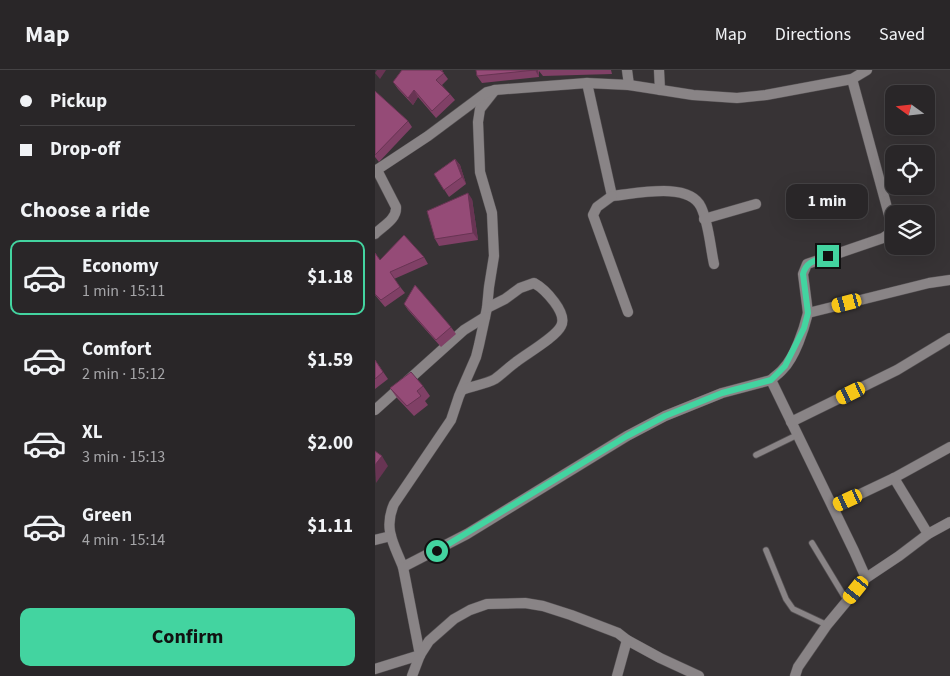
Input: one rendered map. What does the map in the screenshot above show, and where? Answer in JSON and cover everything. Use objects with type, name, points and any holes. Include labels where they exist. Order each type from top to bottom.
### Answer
[{"type":"street","points":[[627,70],[629,85]]},
{"type":"street","points":[[659,70],[660,90]]},
{"type":"street","points":[[375,234],[394,217],[396,211],[396,206],[376,171],[456,116],[487,92],[587,83],[629,85],[720,98],[737,98],[767,95],[852,79],[867,70]]},
{"type":"street","points":[[403,567],[467,534],[627,436],[665,416],[722,393],[771,380],[783,370],[804,328],[808,313],[803,274],[807,264],[883,238],[892,232],[872,148],[852,79]]},
{"type":"street","points":[[587,83],[612,196]]},
{"type":"street","points":[[420,655],[403,567],[388,524],[395,504],[451,420],[476,357],[486,313],[494,256],[493,213],[481,172],[478,129],[480,109],[495,90]]},
{"type":"street","points":[[628,312],[593,215],[597,207],[612,196],[668,191],[685,193],[699,203],[714,264]]},
{"type":"street","points":[[704,219],[756,204]]},
{"type":"street","points":[[808,313],[929,283],[950,280]]},
{"type":"street","points":[[375,410],[464,330],[520,288],[534,284],[547,292],[562,316],[561,327],[550,338],[494,379],[462,390]]},
{"type":"street","points":[[791,422],[897,370],[950,338]]},
{"type":"street","points":[[771,380],[866,578]]},
{"type":"street","points":[[833,507],[894,478],[950,447]]},
{"type":"street","points":[[894,478],[928,534]]},
{"type":"street","points":[[795,676],[798,667],[827,625],[866,578],[928,534],[950,522]]},
{"type":"street","points":[[375,540],[391,536]]},
{"type":"street","points":[[412,676],[420,655],[435,634],[454,620],[470,610],[487,604],[525,603],[543,606],[571,615],[618,633],[627,640],[699,676]]},
{"type":"street","points":[[617,676],[627,640]]},
{"type":"street","points":[[375,669],[420,655]]},
{"type":"lane","points":[[755,455],[797,435]]},
{"type":"lane","points":[[812,544],[847,601]]},
{"type":"lane","points":[[766,550],[793,609],[827,625]]},
{"type":"building","points":[[402,70],[440,70],[444,73],[436,80],[450,94],[432,111],[414,90],[408,98],[393,82]]},
{"type":"building","points":[[476,70],[535,70],[477,76]]},
{"type":"building","points":[[375,91],[408,121],[375,155]]},
{"type":"building","points":[[455,159],[462,177],[444,190],[434,174]]},
{"type":"building","points":[[468,193],[473,233],[435,239],[427,211]]},
{"type":"building","points":[[404,235],[424,257],[390,272],[400,287],[381,300],[375,294],[375,253],[380,260]]},
{"type":"building","points":[[415,285],[451,327],[436,340],[404,304]]},
{"type":"building","points":[[375,360],[383,372],[375,379]]},
{"type":"building","points":[[411,372],[423,386],[417,391],[421,396],[407,406],[390,388]]},
{"type":"building","points":[[375,451],[382,456],[375,465]]},
{"type":"route","points":[[437,551],[627,436],[665,416],[722,393],[771,380],[783,370],[804,328],[808,313],[803,274],[804,268],[807,264],[828,256]]}]
